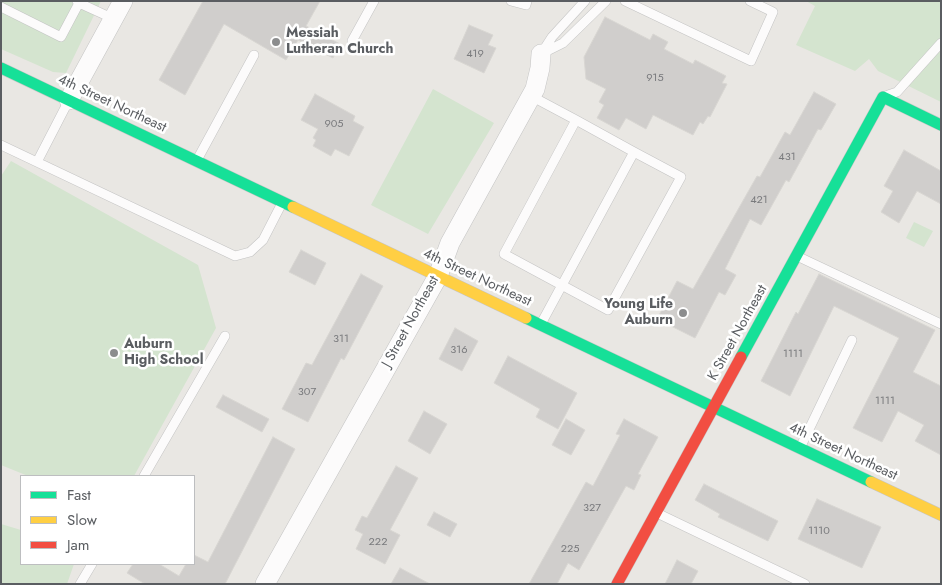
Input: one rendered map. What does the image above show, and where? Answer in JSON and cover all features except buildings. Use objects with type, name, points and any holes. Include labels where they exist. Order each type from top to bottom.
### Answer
[{"type":"street","points":[[69,100],[123,1]]},
{"type":"street","name":"J Street Northeast","points":[[265,584],[438,276],[450,243],[531,96],[539,77],[540,54]]},
{"type":"street","name":"4th Street Northeast","points":[[1,68],[941,515]]},
{"type":"street","points":[[884,97],[941,125]]},
{"type":"street","name":"K Street Northeast","points":[[617,584],[884,97]]},
{"type":"lane","points":[[352,41],[374,1]]},
{"type":"lane","points":[[511,1],[526,5],[527,1]]},
{"type":"lane","points":[[540,54],[552,37],[585,1]]},
{"type":"lane","points":[[540,54],[563,43],[606,1]]},
{"type":"lane","points":[[625,1],[750,60],[774,12],[750,1]]},
{"type":"lane","points":[[1,7],[61,37],[78,2],[114,19]]},
{"type":"lane","points":[[884,97],[897,92],[941,43]]},
{"type":"lane","points":[[197,161],[254,55]]},
{"type":"lane","points":[[531,96],[576,120],[634,152],[681,177],[608,310],[504,254],[576,120]]},
{"type":"lane","points":[[37,162],[69,100]]},
{"type":"lane","points":[[1,145],[235,256],[250,252],[263,240],[282,202]]},
{"type":"lane","points":[[540,325],[634,152]]},
{"type":"lane","points":[[797,256],[941,324]]},
{"type":"lane","points":[[145,475],[226,336]]},
{"type":"lane","points":[[800,448],[852,340]]},
{"type":"lane","points":[[656,513],[805,584]]},
{"type":"lane","points":[[80,584],[91,565]]},
{"type":"green space","points":[[1,1],[101,1],[66,73],[53,72],[1,49]]},
{"type":"green space","points":[[806,1],[941,1],[941,102],[878,71],[869,59],[855,71],[796,45],[815,6]]},
{"type":"green space","points":[[433,89],[494,123],[428,234],[371,205]]},
{"type":"green space","name":"Auburn High School","points":[[11,161],[198,265],[216,328],[135,475],[26,475],[1,465],[1,176]]},
{"type":"green space","points":[[914,222],[933,231],[924,247],[906,238]]},
{"type":"green space","points":[[1,524],[20,530],[20,565],[74,565],[67,584],[1,584]]},
{"type":"traffic: fast","points":[[1,68],[293,207]]},
{"type":"traffic: fast","points":[[741,357],[883,97],[941,125]]},
{"type":"traffic: fast","points":[[526,318],[871,482]]},
{"type":"traffic: slow","points":[[293,207],[526,318]]},
{"type":"traffic: slow","points":[[871,482],[941,515]]},
{"type":"traffic: jam","points":[[617,584],[741,357]]},
{"type":"place","name":"Messiah Lutheran Church","points":[[276,42]]},
{"type":"place","name":"Young Life Auburn","points":[[683,313]]},
{"type":"place","name":"Auburn High School","points":[[114,353]]}]
